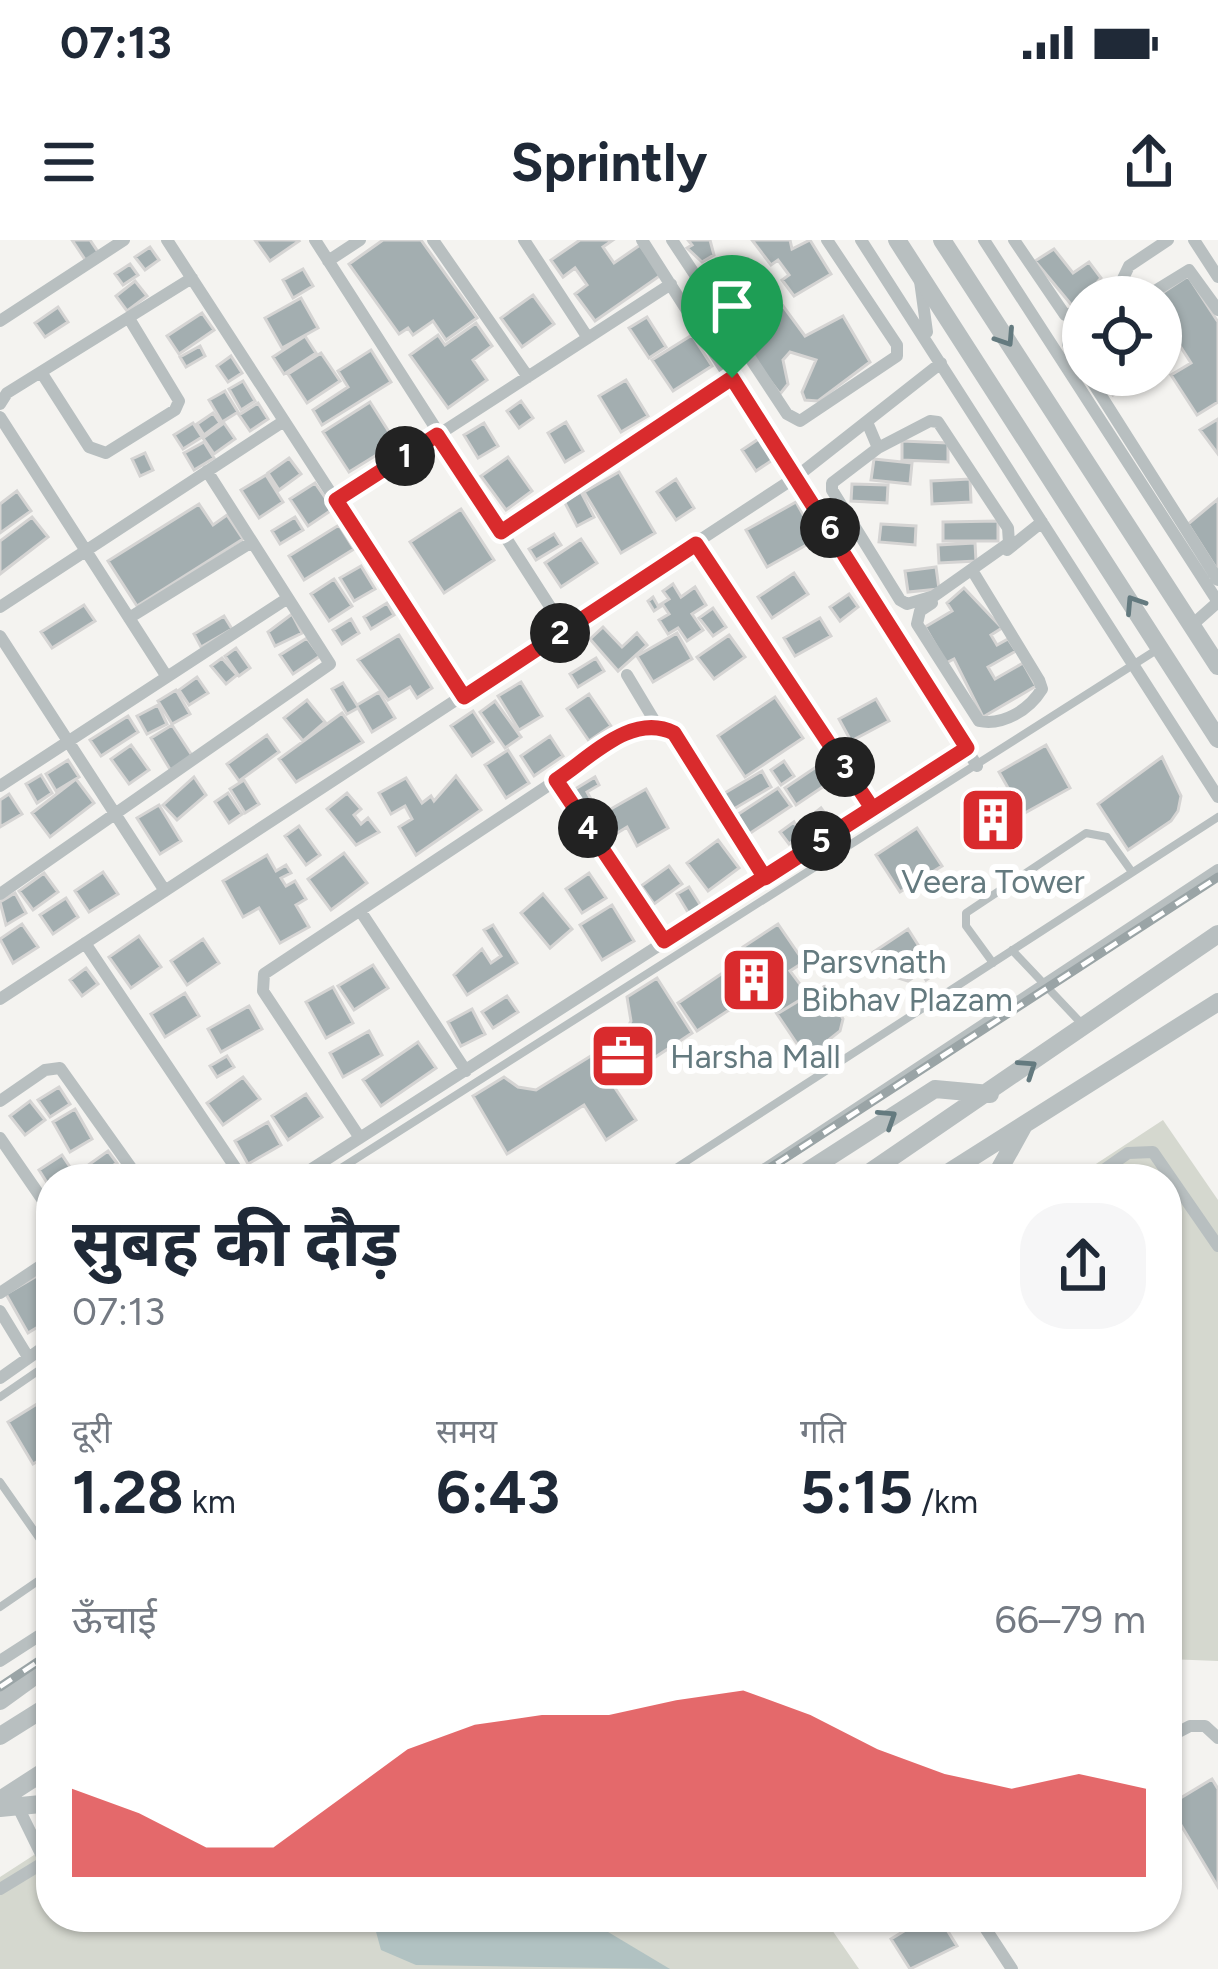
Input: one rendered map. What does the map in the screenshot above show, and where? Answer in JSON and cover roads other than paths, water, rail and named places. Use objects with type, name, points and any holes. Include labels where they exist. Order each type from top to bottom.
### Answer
[{"type":"street","points":[[0,321],[124,240]]},
{"type":"street","points":[[167,240],[464,697]]},
{"type":"street","points":[[314,240],[565,630]]},
{"type":"street","points":[[328,261],[360,240]]},
{"type":"street","points":[[433,240],[527,377]]},
{"type":"street","points":[[524,240],[588,338]]},
{"type":"street","points":[[642,240],[976,766]]},
{"type":"street","points":[[672,240],[788,414],[800,421],[897,356],[897,345],[827,240]]},
{"type":"street","points":[[861,240],[1218,797]]},
{"type":"street","points":[[897,240],[1218,739]]},
{"type":"street","points":[[942,240],[1218,666]]},
{"type":"street","points":[[984,240],[1130,454]]},
{"type":"street","points":[[1124,276],[1129,266],[1168,240]]},
{"type":"street","points":[[1194,240],[1217,274]]},
{"type":"street","points":[[994,256],[1014,241],[1062,311]]},
{"type":"street","points":[[1006,275],[1028,261]]},
{"type":"street","points":[[1179,276],[1189,270],[1218,310]]},
{"type":"street","points":[[919,274],[928,339]]},
{"type":"street","points":[[0,404],[7,393],[192,278]]},
{"type":"street","points":[[336,500],[671,284]]},
{"type":"street","points":[[40,372],[89,447],[106,453],[176,410],[179,401],[130,320]]},
{"type":"street","points":[[0,999],[796,477],[941,364]]},
{"type":"street","points":[[501,532],[732,378]]},
{"type":"street","points":[[1099,396],[1218,602],[1192,625]]},
{"type":"street","points":[[0,417],[167,677]]},
{"type":"street","points":[[0,607],[284,421]]},
{"type":"street","points":[[930,421],[938,422],[1008,528],[1009,543],[934,596],[907,604],[900,599],[832,490],[832,483],[878,448],[930,421]]},
{"type":"street","points":[[866,422],[878,448]]},
{"type":"street","points":[[0,894],[117,817],[330,664],[207,471]]},
{"type":"street","points":[[1144,477],[1218,580]]},
{"type":"street","points":[[975,575],[1042,689],[1026,707],[997,723],[979,721],[917,624],[920,611],[1042,522]]},
{"type":"street","points":[[129,618],[252,542]]},
{"type":"street","points":[[696,544],[872,808]]},
{"type":"street","points":[[0,786],[288,598]]},
{"type":"street","points":[[0,636],[165,891]]},
{"type":"street","points":[[627,675],[657,725]]},
{"type":"street","points":[[360,1138],[263,991],[264,974],[638,726],[657,725],[674,733],[765,878]]},
{"type":"street","points":[[319,1164],[967,748]]},
{"type":"street","points":[[556,780],[664,941]]},
{"type":"street","points":[[774,1164],[1045,989],[1218,870]]},
{"type":"street","points":[[361,912],[466,1071]]},
{"type":"street","points":[[883,1164],[1087,1029],[1218,934]]},
{"type":"street","points":[[85,943],[232,1164]]},
{"type":"street","points":[[960,1164],[1218,1002]]},
{"type":"street","points":[[0,1101],[46,1070],[60,1068],[128,1164]]},
{"type":"street","points":[[818,1164],[935,1089],[990,1094]]},
{"type":"street","points":[[1002,1164],[1026,1120]]},
{"type":"street","points":[[0,1138],[36,1190]]},
{"type":"street","points":[[1112,1164],[1128,1153],[1153,1151],[1162,1164]]},
{"type":"street","points":[[1182,1193],[1218,1246]]},
{"type":"street","points":[[0,1293],[36,1269]]},
{"type":"street","points":[[0,1311],[28,1358]]},
{"type":"street","points":[[0,1378],[36,1352]]},
{"type":"street","points":[[0,1661],[36,1638]]},
{"type":"street","points":[[0,1701],[36,1675]]},
{"type":"street","points":[[0,1736],[36,1713]]},
{"type":"street","points":[[1182,1730],[1205,1726],[1218,1738]]},
{"type":"street","points":[[6,1806],[36,1780]]},
{"type":"street","points":[[6,1806],[36,1804]]},
{"type":"street","points":[[6,1806],[36,1845]]},
{"type":"street","points":[[0,1889],[36,1867]]},
{"type":"street","points":[[988,1932],[1012,1969]]},
{"type":"lane","points":[[348,1164],[1162,646]]},
{"type":"lane","points":[[682,1164],[1218,817]]},
{"type":"lane","points":[[993,963],[966,926],[966,913],[1086,833],[1107,837],[1132,872]]},
{"type":"lane","points":[[1012,950],[1087,1029]]},
{"type":"lane","points":[[0,1396],[36,1372]]},
{"type":"lane","points":[[0,1482],[36,1534]]},
{"type":"lane","points":[[0,1607],[36,1582]]},
{"type":"railway","points":[[776,1164],[1218,877]]},
{"type":"railway","points":[[0,1687],[36,1663]]},
{"type":"place","name":"Veera Tower","points":[[993,820]]},
{"type":"place","name":"Parsvnath Bibhav Plazam","points":[[754,980]]},
{"type":"place","name":"Harsha Mall","points":[[623,1056]]}]
